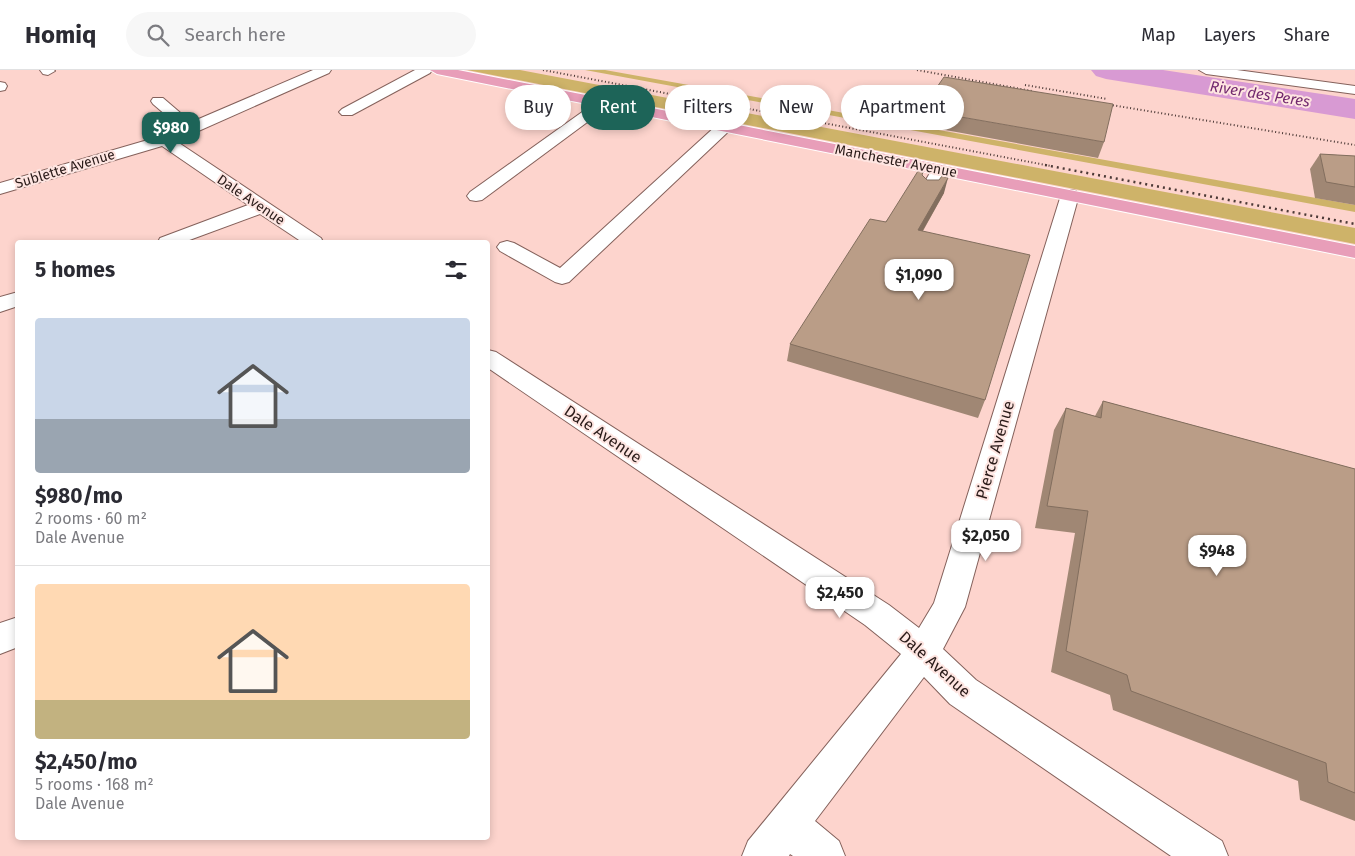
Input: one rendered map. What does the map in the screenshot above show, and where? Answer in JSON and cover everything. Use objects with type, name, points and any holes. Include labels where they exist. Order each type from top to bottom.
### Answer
[{"type":"main road","name":"Manchester Avenue","points":[[437,70],[581,98]]},
{"type":"main road","name":"Manchester Avenue","points":[[739,130],[1355,252]]},
{"type":"street","name":"Sublette Avenue","points":[[0,189],[164,140],[324,70]]},
{"type":"street","points":[[347,112],[425,70]]},
{"type":"street","points":[[1206,70],[1355,90]]},
{"type":"street","points":[[158,101],[179,119],[194,127]]},
{"type":"street","points":[[476,196],[581,120]]},
{"type":"street","points":[[507,247],[562,278],[721,130]]},
{"type":"street","name":"Dale Avenue","points":[[164,140],[311,240]]},
{"type":"street","points":[[929,190],[940,170]]},
{"type":"street","name":"Pierce Avenue","points":[[763,856],[923,652],[949,607],[1070,196]]},
{"type":"street","points":[[172,240],[261,207]]},
{"type":"street","points":[[0,305],[15,299]]},
{"type":"street","name":"Dale Avenue","points":[[490,361],[877,615],[923,652],[944,677],[963,692],[1207,856]]},
{"type":"street","points":[[0,640],[15,632]]},
{"type":"street","points":[[788,825],[824,856]]},
{"type":"shaded area","points":[[467,70],[520,70],[599,85],[581,85],[581,92],[571,90],[571,85],[544,85]]},
{"type":"shaded area","points":[[585,70],[605,70],[688,85],[666,85]]},
{"type":"shaded area","points":[[655,96],[665,97],[665,109],[655,107]]},
{"type":"shaded area","points":[[750,96],[760,98],[760,102],[750,100]]},
{"type":"shaded area","points":[[831,111],[841,112],[841,117],[831,115]]},
{"type":"shaded area","points":[[750,114],[760,115],[760,127],[750,125]]},
{"type":"shaded area","points":[[831,129],[1355,228],[1355,244],[773,130]]},
{"type":"shaded area","points":[[910,130],[938,130],[1355,205],[1355,212]]},
{"type":"building","points":[[944,77],[1113,104],[1104,142],[964,118],[964,85],[938,85]]},
{"type":"building","points":[[1320,154],[1355,156],[1355,187],[1326,182]]},
{"type":"building","points":[[918,171],[923,172],[922,175],[927,180],[939,180],[942,176],[948,178],[918,230],[1030,255],[985,400],[790,344],[870,219],[886,222]]},
{"type":"building","points":[[1103,401],[1355,469],[1355,793],[1328,782],[1326,763],[1131,691],[1127,675],[1066,651],[1088,511],[1047,506],[1066,408],[1101,418]]},
{"type":"waterway","name":"River des Peres","points":[[1106,70],[1355,109]]},
{"type":"railway","points":[[543,70],[1051,166]]},
{"type":"railway","points":[[917,70],[1032,91]]},
{"type":"railway","points":[[1025,85],[1107,99]]},
{"type":"railway","points":[[1099,103],[1355,145]]},
{"type":"railway","points":[[1045,165],[1355,224]]}]
